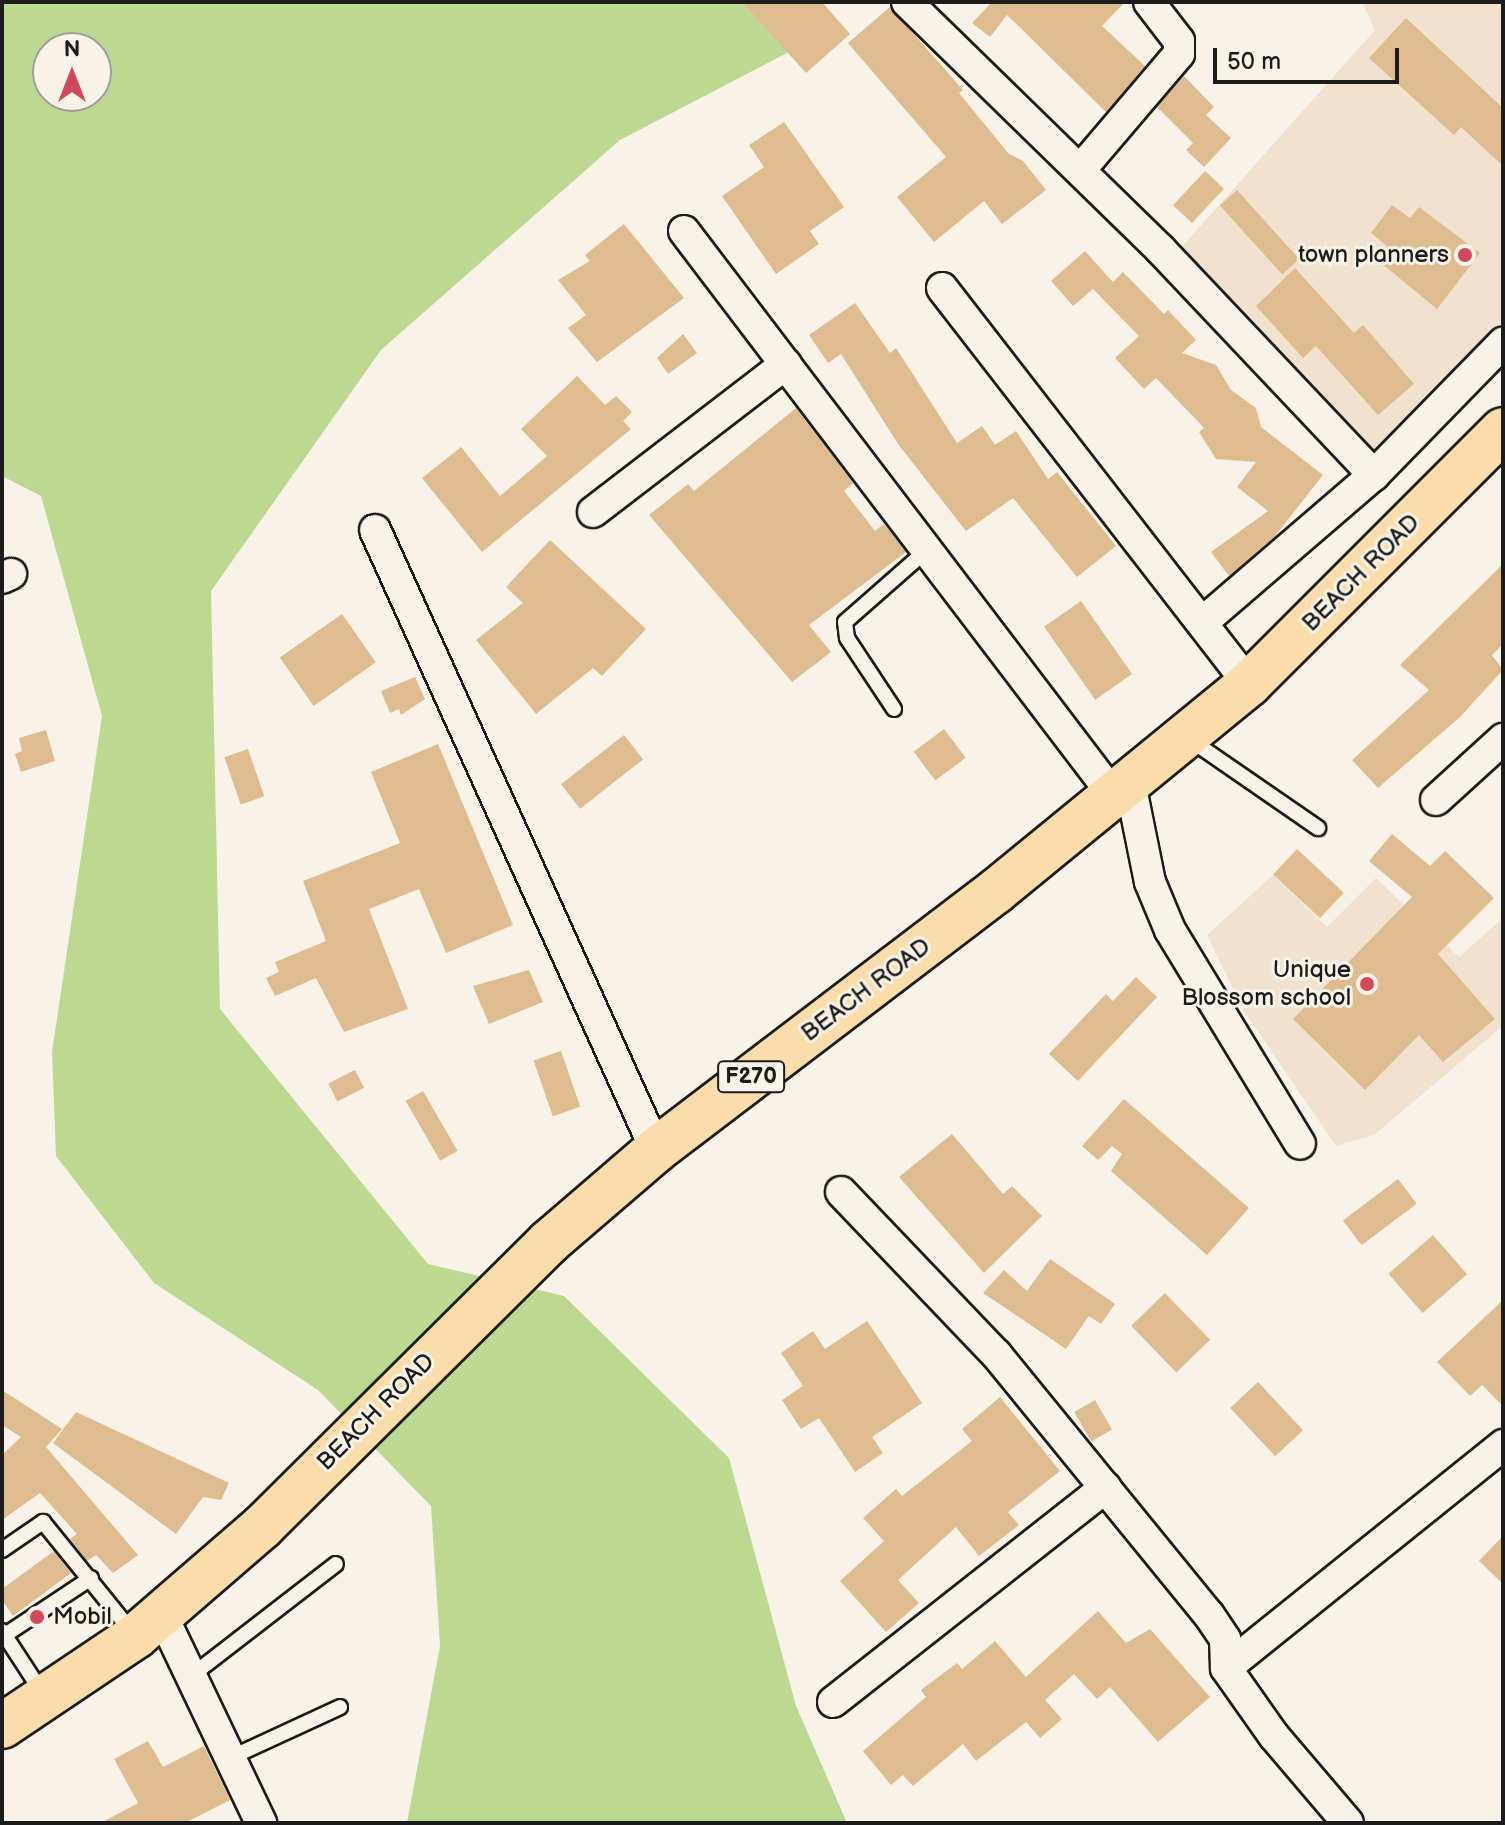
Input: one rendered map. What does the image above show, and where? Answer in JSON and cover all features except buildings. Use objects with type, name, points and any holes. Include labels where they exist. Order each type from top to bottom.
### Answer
[{"type":"main road","name":"BEACH ROAD","points":[[2,1726],[148,1624],[262,1527],[549,1242],[656,1150],[1122,790],[1249,684],[1503,430]]},
{"type":"street","points":[[907,2],[1081,169],[1374,475]]},
{"type":"street","points":[[1081,169],[1179,54],[1179,41],[1149,2]]},
{"type":"street","points":[[684,231],[927,550],[1122,790],[1150,882],[1170,930],[1300,1144]]},
{"type":"street","points":[[942,288],[1204,621],[1249,684]]},
{"type":"street","points":[[1204,621],[1374,475],[1503,343]]},
{"type":"street","points":[[593,512],[786,364]]},
{"type":"street","points":[[375,530],[656,1150]]},
{"type":"street","points":[[1436,800],[1503,739]]},
{"type":"street","points":[[841,1192],[996,1354],[1106,1487],[1225,1639],[1226,1668],[1274,1736],[1348,1823]]},
{"type":"street","points":[[1226,1668],[1503,1445]]},
{"type":"street","points":[[833,1702],[1106,1487]]},
{"type":"street","points":[[148,1624],[191,1676],[261,1823]]},
{"type":"lane","points":[[894,709],[847,638],[845,622],[927,550]]},
{"type":"lane","points":[[1186,736],[1318,828]]},
{"type":"lane","points":[[2,1550],[43,1522],[91,1578],[148,1624]]},
{"type":"lane","points":[[191,1676],[336,1564]]},
{"type":"lane","points":[[45,1698],[3,1633],[91,1578]]},
{"type":"lane","points":[[232,1757],[340,1707]]},
{"type":"shaded area","points":[[1362,2],[1503,2],[1503,348],[1384,467],[1179,250],[1375,30]]},
{"type":"shaded area","name":"Unique Blossom school","points":[[1273,875],[1327,927],[1376,878],[1459,957],[1503,918],[1503,1026],[1374,1135],[1336,1146],[1244,1011],[1207,935]]},
{"type":"green space","points":[[2,2],[742,2],[789,52],[620,140],[381,350],[211,591],[220,1009],[428,1264],[564,1296],[729,1458],[796,1706],[847,1823],[407,1823],[440,1646],[431,1506],[318,1390],[154,1283],[56,1156],[52,1052],[102,716],[41,496],[2,476]]},
{"type":"place","name":"town planners","points":[[1465,255]]},
{"type":"place","name":"Unique Blossom school","points":[[1367,984]]},
{"type":"place","name":"Mobil","points":[[37,1617]]}]
